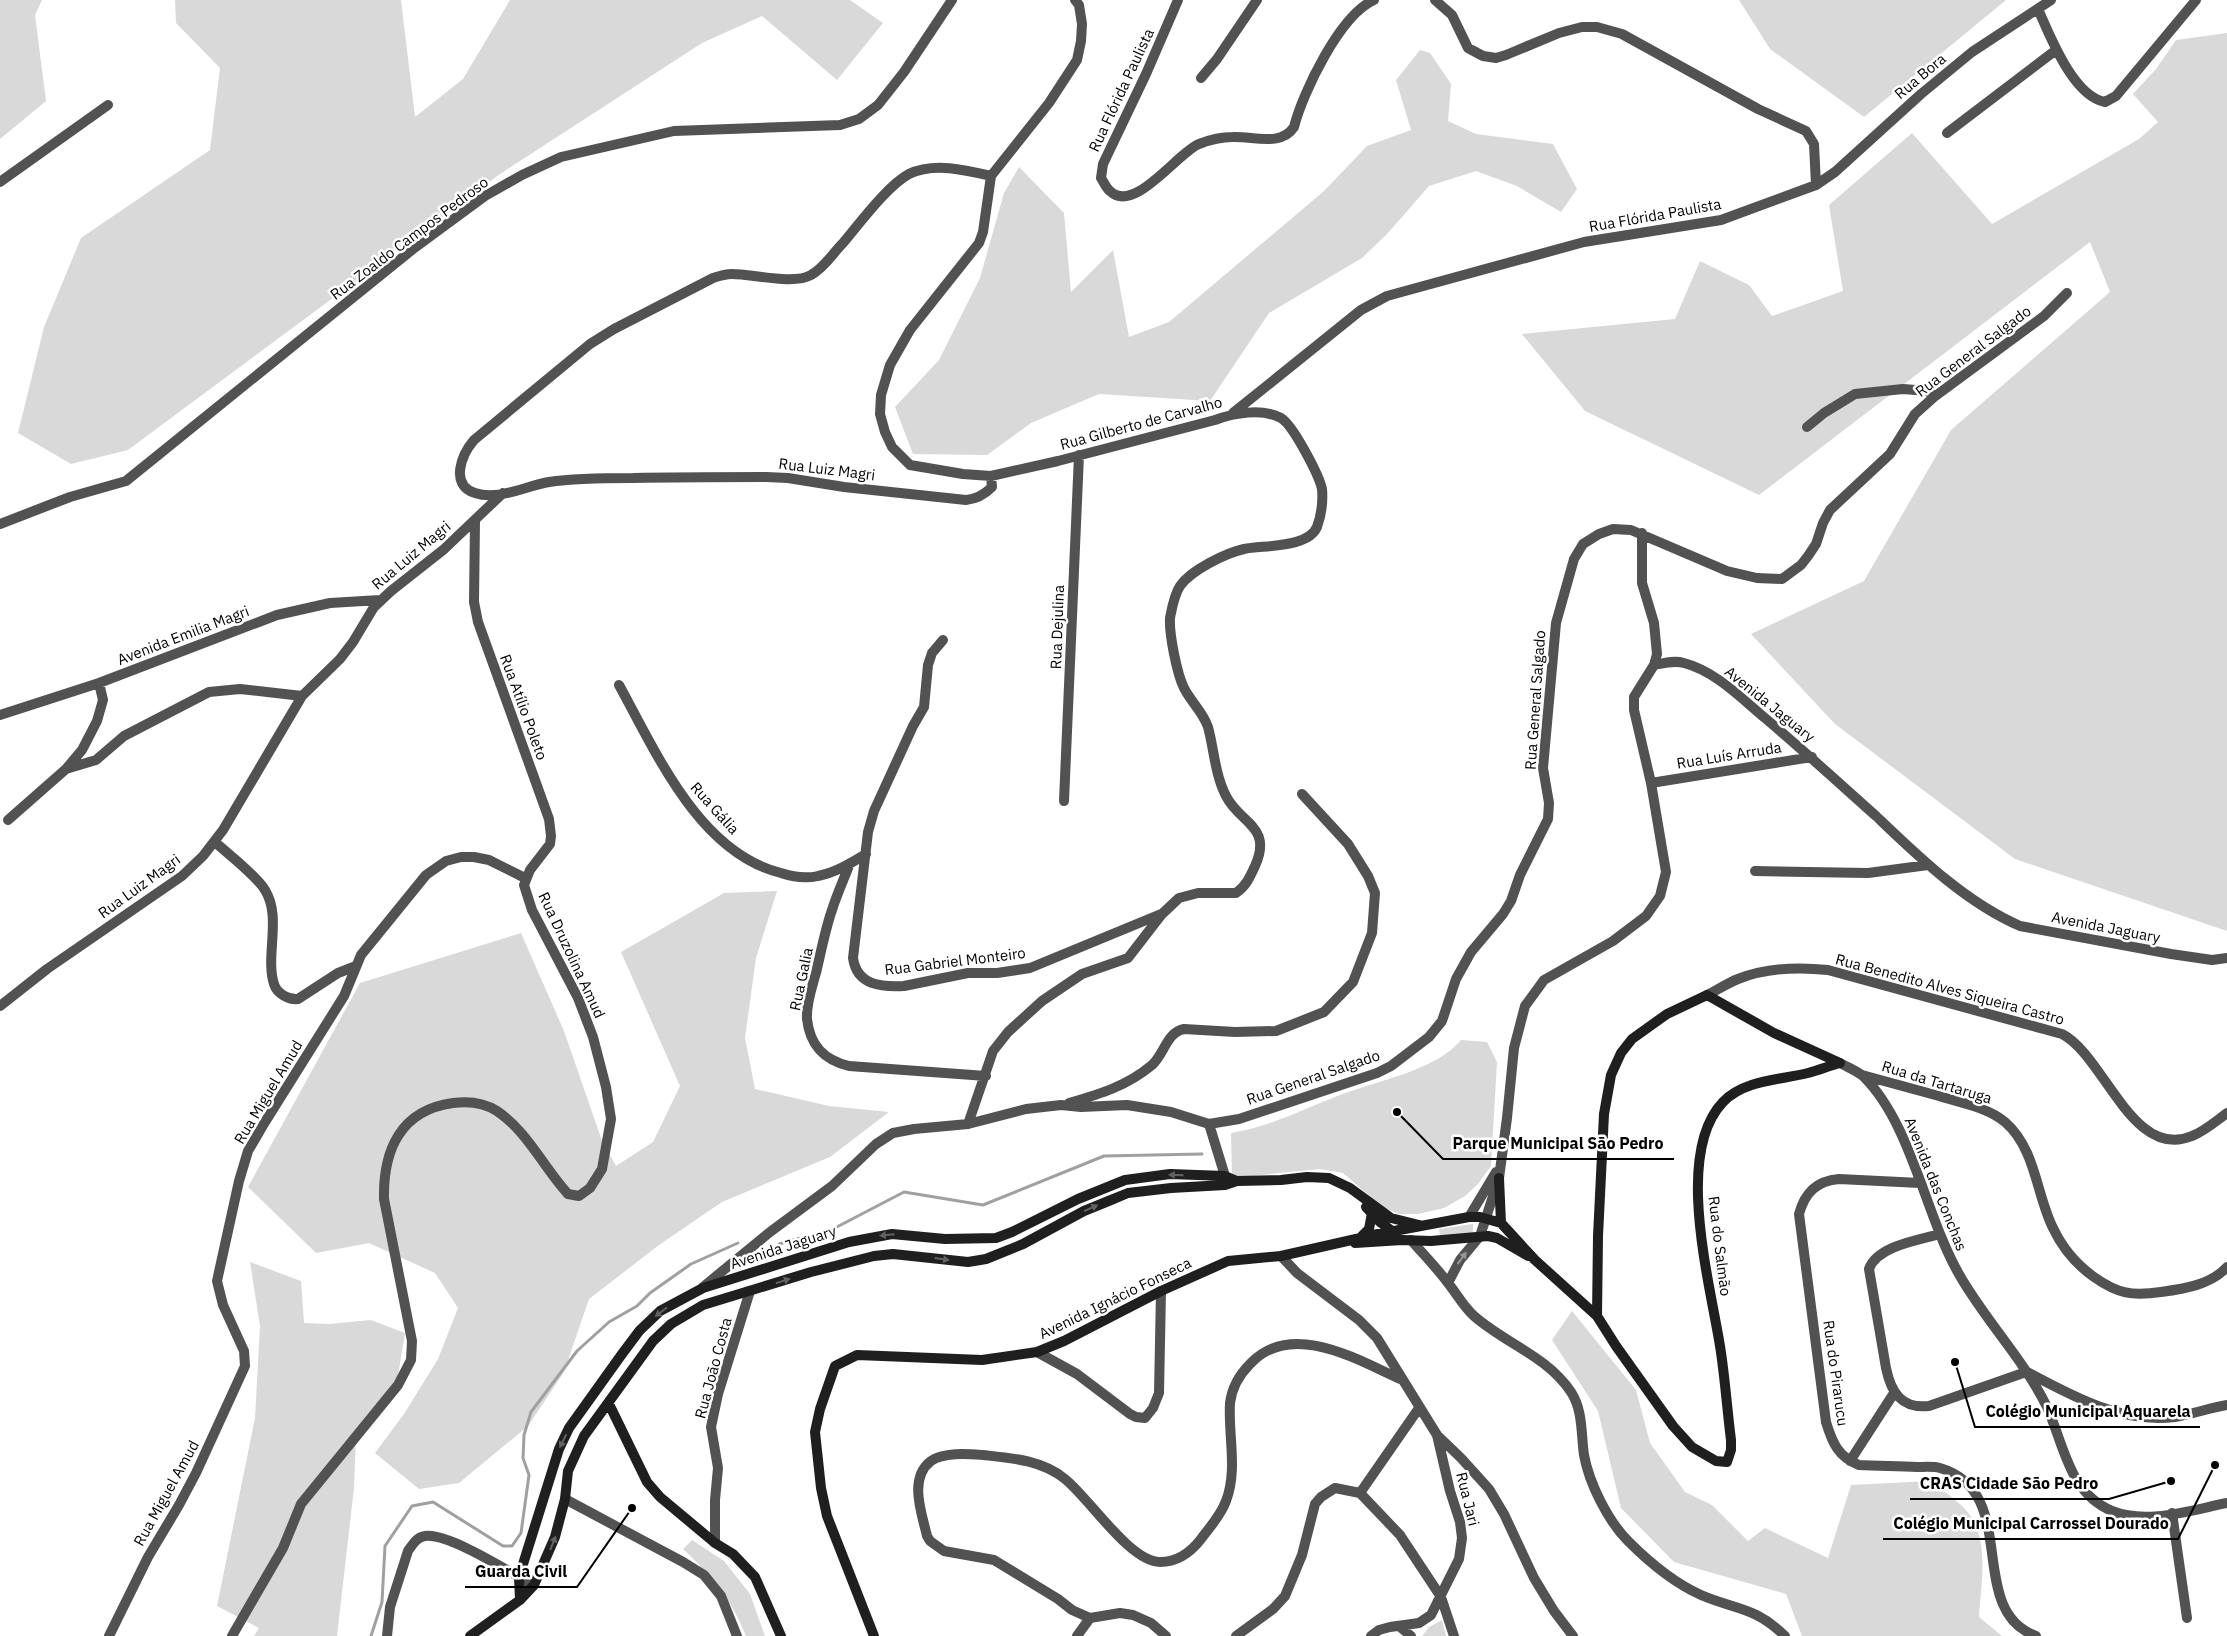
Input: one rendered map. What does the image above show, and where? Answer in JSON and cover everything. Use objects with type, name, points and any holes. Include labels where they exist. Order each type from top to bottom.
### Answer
[{"type":"street","name":"Rua Zoaldo Campos Pedroso","points":[[0,524],[70,497],[126,481],[421,243],[485,196],[560,156],[674,131],[731,127],[840,125],[859,119],[878,104],[952,0]]},
{"type":"street","points":[[503,493],[489,495],[474,493],[467,489],[461,482],[460,474],[465,452],[474,440],[510,408],[590,344],[622,324],[713,278],[729,274],[796,279],[812,275],[878,203],[901,180],[910,174],[924,170],[956,168],[991,176],[1049,103],[1077,60],[1082,24],[1076,0]]},
{"type":"street","name":"Rua Flórida Paulista","points":[[1178,0],[1146,74],[1103,164],[1101,178],[1110,191],[1116,195],[1125,196],[1142,190],[1198,144],[1234,137],[1277,138],[1288,135],[1294,127],[1317,70],[1332,44],[1355,12],[1374,0]]},
{"type":"street","points":[[1200,78],[1217,59],[1257,0]]},
{"type":"street","points":[[1435,0],[1452,15],[1468,48],[1483,56],[1496,58],[1559,33],[1582,27],[1598,27],[1622,34],[1758,109],[1806,131],[1814,144],[1816,185]]},
{"type":"street","name":"Rua Bora","points":[[1816,185],[1836,172],[1921,94],[1972,52],[2051,0]]},
{"type":"street","points":[[2038,9],[2056,50],[2085,91],[2098,101],[2105,102],[2116,96],[2196,0]]},
{"type":"street","points":[[1947,133],[2056,50]]},
{"type":"street","points":[[0,182],[108,105]]},
{"type":"street","name":"Rua Gilberto de Carvalho","points":[[968,1124],[993,1052],[1008,1032],[1042,1001],[1061,987],[1094,969],[1118,963],[1128,958],[1162,914],[1179,898],[1236,893],[1248,881],[1258,860],[1260,848],[1258,833],[1226,797],[1204,718],[1180,678],[1170,625],[1176,595],[1180,586],[1192,574],[1216,560],[1243,549],[1302,541],[1311,535],[1317,528],[1322,489],[1291,429],[1285,421],[1269,414],[1233,413],[1215,420],[991,476],[963,474],[910,465],[892,447],[885,432],[880,414],[881,395],[890,366],[899,347],[947,281],[979,243],[983,232],[991,176]]},
{"type":"street","name":"Rua Flórida Paulista","points":[[1233,413],[1361,310],[1387,296],[1584,242],[1721,220],[1816,185]]},
{"type":"street","name":"Rua General Salgado","points":[[703,1288],[770,1232],[832,1186],[876,1144],[894,1133],[914,1128],[968,1124],[1026,1109],[1061,1105],[1081,1107],[1127,1105],[1171,1112],[1210,1124],[1239,1119],[1377,1073],[1391,1066],[1429,1037],[1442,1021],[1456,979],[1470,952],[1503,914],[1511,901],[1520,875],[1548,818],[1549,803],[1544,768],[1556,623],[1578,551],[1592,537],[1614,529],[1631,530],[1642,533],[1699,561],[1727,571],[1757,578],[1782,579],[1801,566],[1816,544],[1823,523],[1830,510],[1890,454],[1916,414],[1934,397],[2044,316],[2067,293]]},
{"type":"street","points":[[1807,427],[1824,413],[1855,394],[1903,389],[1928,391],[1934,397]]},
{"type":"street","name":"Rua Dejulina","points":[[1064,801],[1079,455]]},
{"type":"street","name":"Rua Luiz Magri","points":[[0,1006],[47,969],[182,876],[215,842],[302,696],[340,659],[354,642],[374,607],[380,600],[443,550],[503,493],[550,482],[608,478],[766,477],[788,478],[844,487],[966,500],[980,497],[987,492],[992,487],[991,476]]},
{"type":"street","name":"Rua Atílio Poleto","points":[[475,521],[474,602],[478,622],[548,819],[551,836],[550,844],[525,878]]},
{"type":"street","points":[[1597,1316],[1535,1260],[1501,1223],[1499,1178],[1514,1048],[1526,1006],[1544,980],[1613,941],[1646,916],[1660,896],[1666,872],[1651,783],[1634,710],[1634,697],[1654,665],[1657,654],[1657,636],[1642,582],[1642,533]]},
{"type":"street","name":"Avenida Emilia Magri","points":[[0,715],[99,684],[277,615],[330,603],[380,600]]},
{"type":"street","name":"Rua Gabriel Monteiro","points":[[943,640],[932,652],[928,665],[924,707],[913,726],[874,811],[868,832],[853,958],[854,964],[865,980],[878,986],[904,986],[968,973],[1021,971],[1162,914]]},
{"type":"street","name":"Avenida Jaguary","points":[[1654,665],[1684,662],[1705,672],[1730,688],[1812,757],[1928,865],[2004,920],[2020,926],[2171,954],[2212,960],[2227,958]]},
{"type":"street","points":[[8,820],[66,769],[82,750],[97,721],[104,700],[99,684]]},
{"type":"street","name":"Rua Gália","points":[[619,685],[674,785],[702,820],[733,850],[762,867],[798,878],[819,876],[866,854]]},
{"type":"street","points":[[66,769],[96,760],[124,736],[209,692],[240,689],[302,696]]},
{"type":"street","name":"Rua Luís Arruda","points":[[1651,783],[1812,757]]},
{"type":"street","points":[[1061,1105],[1108,1092],[1126,1084],[1154,1063],[1166,1042],[1176,1030],[1184,1028],[1235,1032],[1276,1031],[1324,1012],[1353,982],[1372,933],[1375,893],[1368,876],[1348,844],[1302,794]]},
{"type":"street","points":[[215,842],[265,888],[273,917],[274,985],[282,995],[292,999],[305,996],[338,973],[356,966]]},
{"type":"street","name":"Rua Miguel Amud","points":[[109,1636],[148,1557],[192,1481],[245,1366],[244,1351],[223,1305],[217,1281],[231,1208],[248,1152],[344,996],[356,966],[369,944],[426,875],[446,862],[461,857],[489,860],[525,878]]},
{"type":"street","name":"Rua Galia","points":[[850,863],[832,910],[809,1000],[807,1018],[810,1032],[818,1049],[825,1057],[834,1062],[849,1066],[986,1076]]},
{"type":"street","points":[[1755,871],[1868,873],[1928,865]]},
{"type":"street","name":"Rua Druzolina Amud","points":[[232,1636],[283,1548],[302,1504],[395,1389],[411,1360],[412,1341],[384,1200],[384,1182],[388,1158],[404,1128],[416,1117],[435,1105],[467,1101],[490,1107],[516,1127],[568,1194],[579,1196],[590,1188],[602,1169],[610,1119],[606,1087],[593,1037],[578,998],[532,910],[526,892],[525,878]]},
{"type":"street","name":"Rua Benedito Alves Siqueira Castro","points":[[1707,995],[1738,979],[1764,973],[1800,969],[1828,970],[2050,1030],[2074,1040],[2135,1121],[2163,1138],[2191,1137],[2227,1113]]},
{"type":"street","points":[[1597,1316],[1598,1236],[1604,1114],[1611,1075],[1621,1053],[1632,1040],[1668,1014],[1707,995]]},
{"type":"street","name":"Avenida das Conchas","points":[[1707,995],[1774,1032],[1862,1075],[1876,1092],[1897,1124],[1950,1259],[1972,1295],[2026,1372],[2046,1406],[2073,1475],[2088,1496],[2110,1511],[2130,1517],[2172,1513],[2227,1503]]},
{"type":"street","name":"Rua do Salmão","points":[[1597,1316],[1616,1346],[1674,1426],[1692,1447],[1716,1462],[1727,1462],[1731,1450],[1728,1413],[1720,1348],[1699,1222],[1698,1179],[1700,1152],[1704,1136],[1722,1103],[1739,1091],[1751,1085],[1810,1072],[1840,1063]]},
{"type":"street","name":"Rua da Tartaruga","points":[[1862,1075],[1971,1105],[1990,1112],[2005,1122],[2026,1148],[2052,1228],[2074,1259],[2086,1272],[2105,1285],[2127,1294],[2138,1295],[2183,1289],[2209,1280],[2227,1267]]},
{"type":"street","points":[[1210,1124],[1225,1180]]},
{"type":"street","points":[[1469,1217],[1494,1175],[1502,1157]]},
{"type":"street","name":"Avenida Jaguary","points":[[520,1600],[519,1577],[559,1449],[569,1428],[640,1330],[660,1311],[703,1288],[804,1255],[868,1238],[892,1234],[945,1239],[996,1238],[1078,1199],[1125,1180],[1170,1174],[1237,1181],[1281,1180],[1307,1177],[1328,1178],[1350,1188],[1391,1218],[1430,1225]]},
{"type":"street","points":[[1448,1283],[1460,1260],[1480,1236],[1499,1178]]},
{"type":"street","name":"Avenida Jaguary","points":[[470,1636],[520,1600],[534,1585],[555,1537],[565,1500],[568,1471],[574,1455],[584,1436],[653,1341],[671,1324],[703,1305],[874,1256],[893,1254],[968,1262],[1001,1255],[1084,1211],[1128,1193],[1225,1180]]},
{"type":"street","name":"Rua do Pirarucu","points":[[1850,1461],[1844,1457],[1833,1443],[1826,1422],[1799,1214],[1808,1193],[1818,1183],[1827,1180],[1920,1183]]},
{"type":"street","points":[[1359,1196],[1372,1213],[1393,1232],[1407,1240],[1448,1283],[1460,1302],[1474,1316],[1545,1362],[1558,1374],[1577,1401],[1585,1457],[1600,1500],[1606,1514],[1629,1542],[1666,1574],[1687,1588],[1702,1596],[1755,1613],[1769,1621],[1785,1636]]},
{"type":"street","points":[[1360,1238],[1369,1229],[1372,1213]]},
{"type":"street","name":"Avenida Ignácio Fonseca","points":[[874,1636],[827,1516],[821,1488],[815,1432],[832,1371],[839,1363],[857,1355],[982,1360],[1037,1352],[1064,1341],[1161,1291],[1228,1262],[1281,1256],[1330,1244],[1469,1217],[1485,1218],[1501,1223]]},
{"type":"street","points":[[1430,1225],[1429,1234],[1431,1241]]},
{"type":"street","points":[[1018,1229],[1023,1244]]},
{"type":"street","points":[[1940,1234],[1888,1250],[1872,1262],[1869,1269],[1890,1384],[1894,1393],[1902,1399],[1918,1407],[1929,1406],[2026,1372],[2102,1408],[2136,1417],[2174,1417],[2227,1405]]},
{"type":"street","name":"Avenida Ignácio Fonseca","points":[[1330,1244],[1407,1240],[1431,1241],[1480,1236],[1497,1238],[1535,1260]]},
{"type":"street","points":[[1281,1256],[1297,1273],[1377,1338],[1437,1435],[1461,1458],[1488,1489],[1504,1514],[1534,1578],[1554,1611],[1573,1636]]},
{"type":"street","name":"Rua João Costa","points":[[715,1543],[715,1500],[718,1468],[712,1427],[718,1394],[750,1291]]},
{"type":"street","points":[[1037,1352],[1077,1374],[1130,1414],[1145,1418],[1154,1408],[1159,1393],[1161,1291]]},
{"type":"street","points":[[1163,1634],[1151,1623],[1133,1615],[1120,1612],[1090,1618],[1072,1610],[1058,1599],[994,1560],[944,1551],[930,1542],[918,1491],[919,1479],[930,1462],[940,1457],[970,1454],[1026,1460],[1040,1465],[1065,1478],[1126,1543],[1146,1558],[1159,1562],[1171,1561],[1180,1558],[1194,1547],[1213,1524],[1226,1501],[1232,1465],[1230,1403],[1233,1388],[1241,1373],[1258,1355],[1273,1348],[1292,1343],[1315,1345],[1355,1358],[1400,1378]]},
{"type":"street","points":[[622,1354],[630,1374]]},
{"type":"street","points":[[1894,1393],[1850,1461],[1859,1465],[1938,1468],[1956,1475],[1968,1485],[1978,1498],[1986,1516],[1998,1586],[2004,1607],[2022,1627],[2036,1636]]},
{"type":"street","points":[[609,1404],[647,1482],[660,1498],[715,1543],[733,1554],[755,1576],[781,1636]]},
{"type":"street","points":[[1360,1493],[1419,1408]]},
{"type":"street","name":"Rua Jari","points":[[1371,1636],[1379,1630],[1419,1623],[1431,1615],[1459,1559],[1462,1538],[1460,1522],[1450,1491],[1437,1435]]},
{"type":"street","points":[[1236,1636],[1273,1609],[1285,1596],[1302,1555],[1312,1514],[1321,1497],[1335,1488],[1360,1493],[1400,1535],[1441,1597],[1454,1636]]},
{"type":"street","points":[[565,1500],[704,1575],[721,1596],[737,1636]]},
{"type":"street","points":[[2172,1513],[2187,1618]]},
{"type":"street","points":[[387,1636],[393,1598],[408,1551],[418,1539],[424,1536],[434,1536],[450,1541],[534,1585]]},
{"type":"street","points":[[1078,1636],[1090,1618]]},
{"type":"street","points":[[1399,1626],[1410,1636]]},
{"type":"shaded area","points":[[0,0],[42,0],[35,15],[46,101],[0,139]]},
{"type":"shaded area","points":[[175,0],[401,0],[415,117],[463,79],[510,0],[850,0],[883,23],[837,80],[762,16],[702,43],[500,174],[128,450],[71,464],[18,433],[44,327],[81,238],[210,150],[220,68],[176,23]]},
{"type":"shaded area","points":[[1739,0],[2006,0],[1864,117],[1770,49]]},
{"type":"shaded area","points":[[2227,33],[2227,931],[2015,859],[1835,724],[1751,634],[1864,581],[1951,430],[2110,292],[2090,242],[1759,495],[1585,411],[1522,334],[1675,319],[1700,261],[1749,285],[1772,316],[1843,291],[1829,205],[1912,133],[1992,224],[2139,139],[2158,122],[2133,94],[2156,69],[2176,40]]},
{"type":"shaded area","points":[[1420,50],[1430,53],[1451,84],[1448,121],[1476,134],[1553,144],[1577,189],[1561,212],[1517,186],[1476,171],[1429,186],[1388,233],[1362,258],[1269,313],[1210,401],[1099,394],[1031,423],[987,455],[913,454],[895,407],[939,360],[980,278],[1004,193],[1019,167],[1064,213],[1071,292],[1113,250],[1129,337],[1169,322],[1324,191],[1367,146],[1411,130],[1396,80]]},
{"type":"shaded area","points":[[777,891],[756,958],[745,1038],[755,1089],[829,1106],[889,1112],[830,1157],[722,1202],[659,1245],[589,1299],[564,1372],[528,1426],[459,1483],[419,1489],[375,1453],[404,1414],[438,1359],[458,1308],[435,1273],[369,1243],[316,1253],[248,1187],[360,983],[521,933],[564,1031],[601,1138],[616,1166],[653,1142],[680,1086],[621,952],[724,893]]},
{"type":"shaded area","points":[[1461,1040],[1487,1042],[1497,1062],[1491,1166],[1478,1184],[1465,1196],[1444,1208],[1418,1214],[1399,1214],[1382,1207],[1343,1173],[1320,1169],[1232,1178],[1231,1133],[1273,1122],[1340,1095],[1404,1074],[1436,1060],[1450,1051]]},
{"type":"shaded area","points":[[1473,1224],[1473,1233],[1440,1236],[1439,1229]]},
{"type":"shaded area","points":[[250,1262],[301,1281],[304,1323],[329,1324],[371,1320],[405,1333],[398,1376],[356,1435],[354,1488],[337,1636],[254,1636],[259,1628],[217,1606],[255,1418],[260,1326]]},
{"type":"shaded area","points":[[1572,1311],[1636,1390],[1650,1443],[1685,1492],[1712,1505],[1748,1541],[1765,1528],[1828,1558],[1851,1485],[1930,1481],[1964,1508],[1972,1519],[1978,1532],[1982,1560],[1979,1617],[2002,1636],[1802,1636],[1786,1594],[1674,1562],[1621,1508],[1598,1411],[1552,1340]]},
{"type":"shaded area","points":[[692,1540],[724,1561],[750,1594],[765,1636],[746,1636],[734,1611],[720,1589],[683,1549]]},
{"type":"shaded area","points":[[1442,1620],[1446,1636],[1422,1636],[1429,1627]]},
{"type":"waterway","points":[[779,1244],[833,1229],[904,1192],[983,1205],[1104,1156],[1202,1154]]},
{"type":"waterway","points":[[371,1636],[382,1602],[385,1546],[412,1506],[433,1502],[503,1546],[512,1546],[521,1533],[529,1475],[523,1458],[524,1435],[531,1412],[577,1351],[609,1322],[637,1306],[650,1293],[691,1264],[738,1243]]},
{"type":"place","name":"Parque Municipal São Pedro","points":[[1397,1112]]},
{"type":"place","name":"Colégio Municipal Aquarela","points":[[1955,1362]]},
{"type":"place","name":"Colégio Municipal Carrossel Dourado","points":[[2215,1465]]},
{"type":"place","name":"CRAS Cidade São Pedro","points":[[2171,1481]]},
{"type":"place","name":"Guarda Civil","points":[[632,1508]]}]
